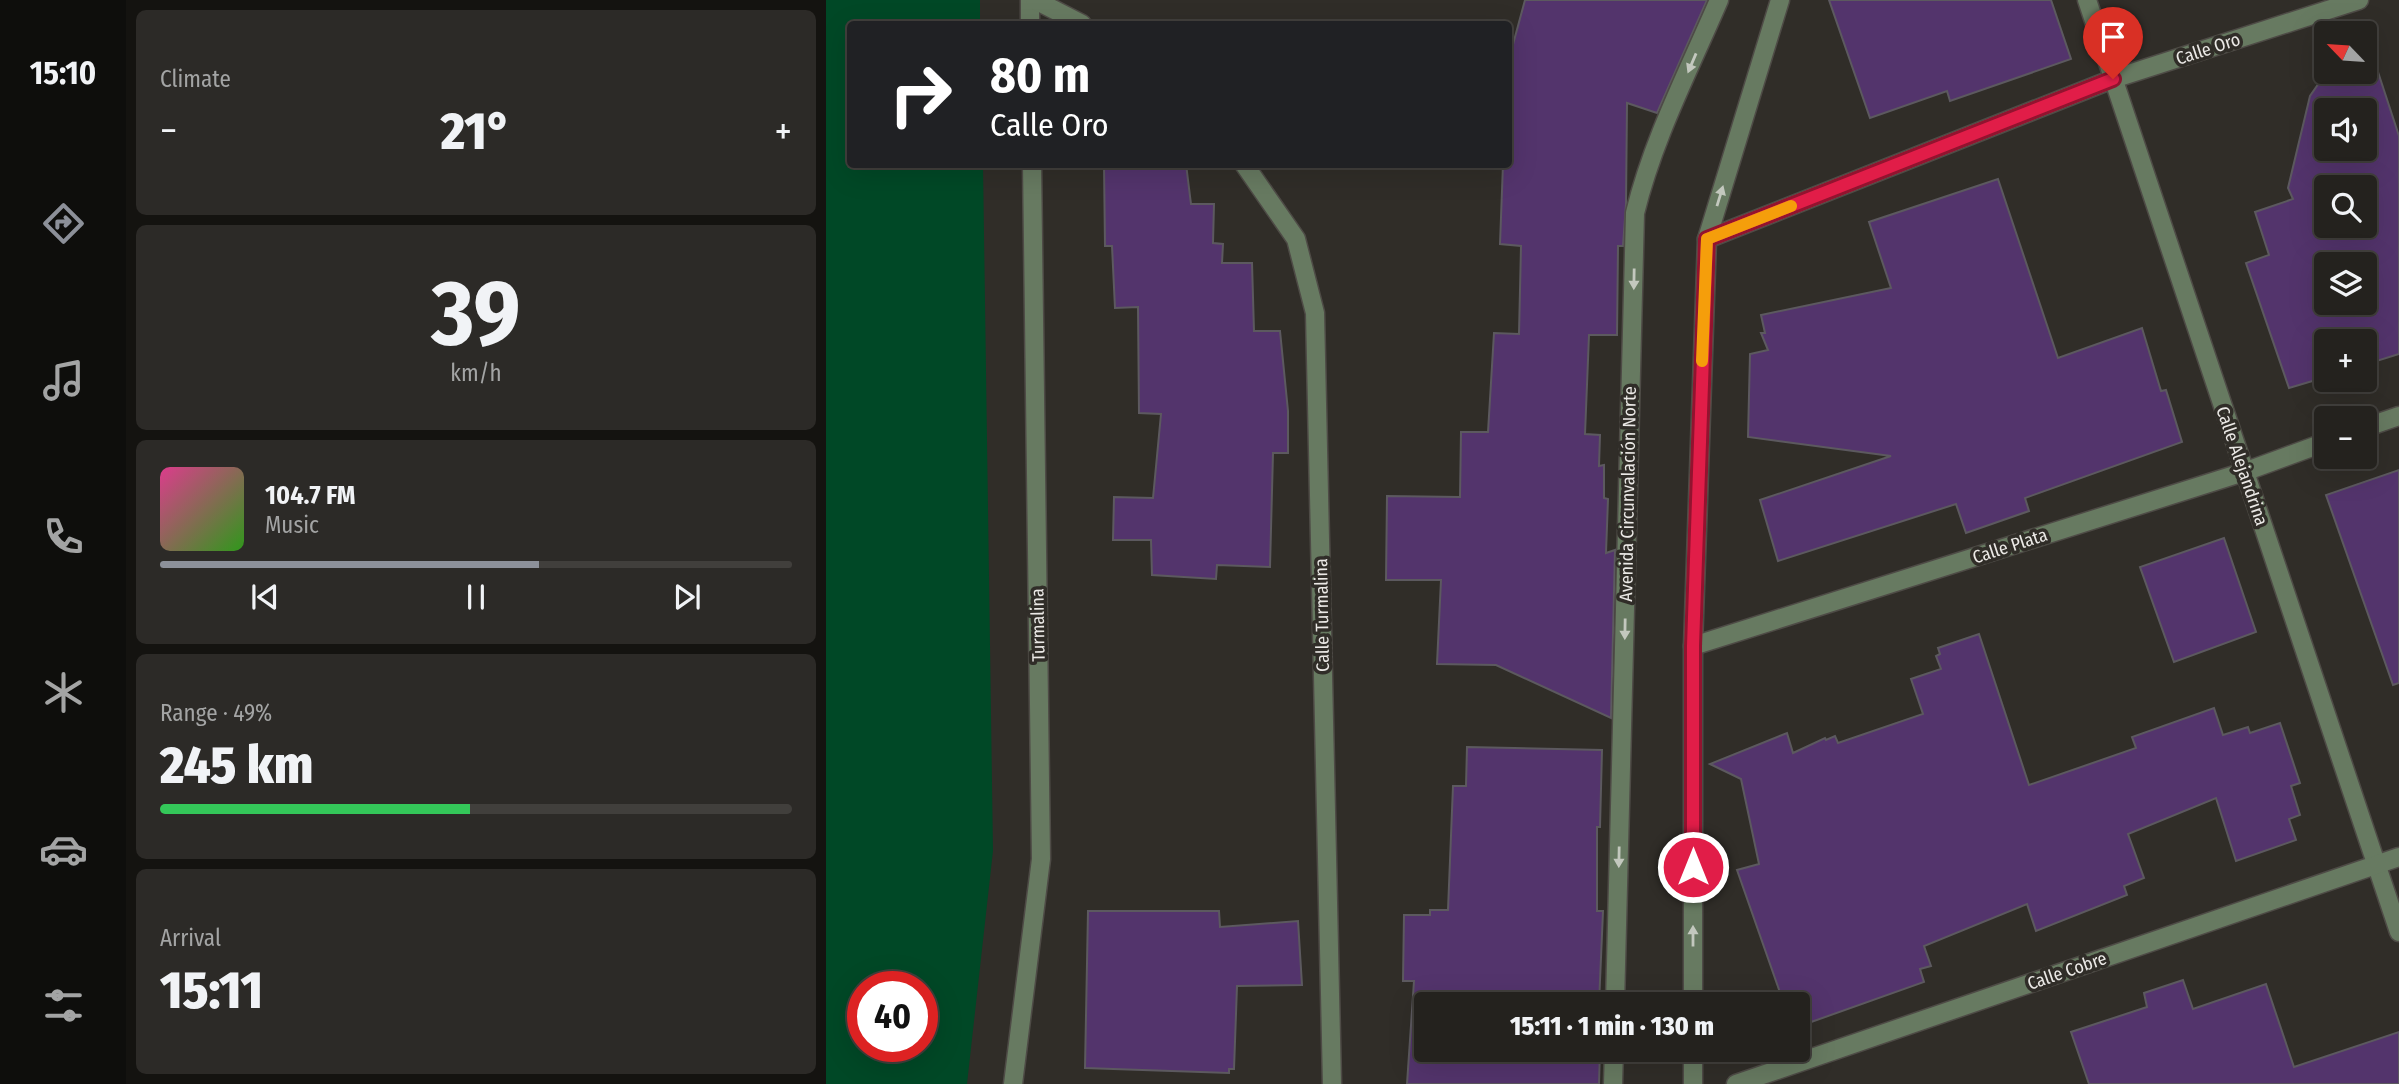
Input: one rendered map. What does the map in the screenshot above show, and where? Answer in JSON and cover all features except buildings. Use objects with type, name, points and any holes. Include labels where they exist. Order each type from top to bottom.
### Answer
[{"type":"street","points":[[1030,21],[1032,0],[1076,21]]},
{"type":"street","name":"Avenida Circunvalación Norte","points":[[1615,992],[1635,214],[1642,183],[1656,145],[1719,0]]},
{"type":"street","points":[[1693,992],[1693,646],[1707,239],[1780,0]]},
{"type":"street","name":"Calle Alejandrina","points":[[2087,0],[2399,932]]},
{"type":"street","name":"Calle Oro","points":[[1707,239],[2113,79],[2359,0]]},
{"type":"street","name":"Turmalina","points":[[1013,1084],[1041,859],[1032,168]]},
{"type":"street","name":"Calle Turmalina","points":[[1247,168],[1296,239],[1315,313],[1332,1084]]},
{"type":"street","points":[[2377,424],[2399,416]]},
{"type":"street","name":"Calle Plata","points":[[1693,646],[2244,471],[2314,446]]},
{"type":"street","name":"Calle Cobre","points":[[1736,1084],[2399,857]]},
{"type":"street","points":[[1613,1084],[1614,1062]]},
{"type":"street","points":[[1693,1062],[1693,1084]]},
{"type":"green space","points":[[826,0],[980,0],[980,21],[847,21],[847,168],[983,168],[993,851],[967,1084],[826,1084]]},
{"type":"slow traffic","points":[[1702,361],[1707,239],[1791,206]]},
{"type":"route","points":[[1693,867],[1693,646],[1707,239],[2113,79]]}]
